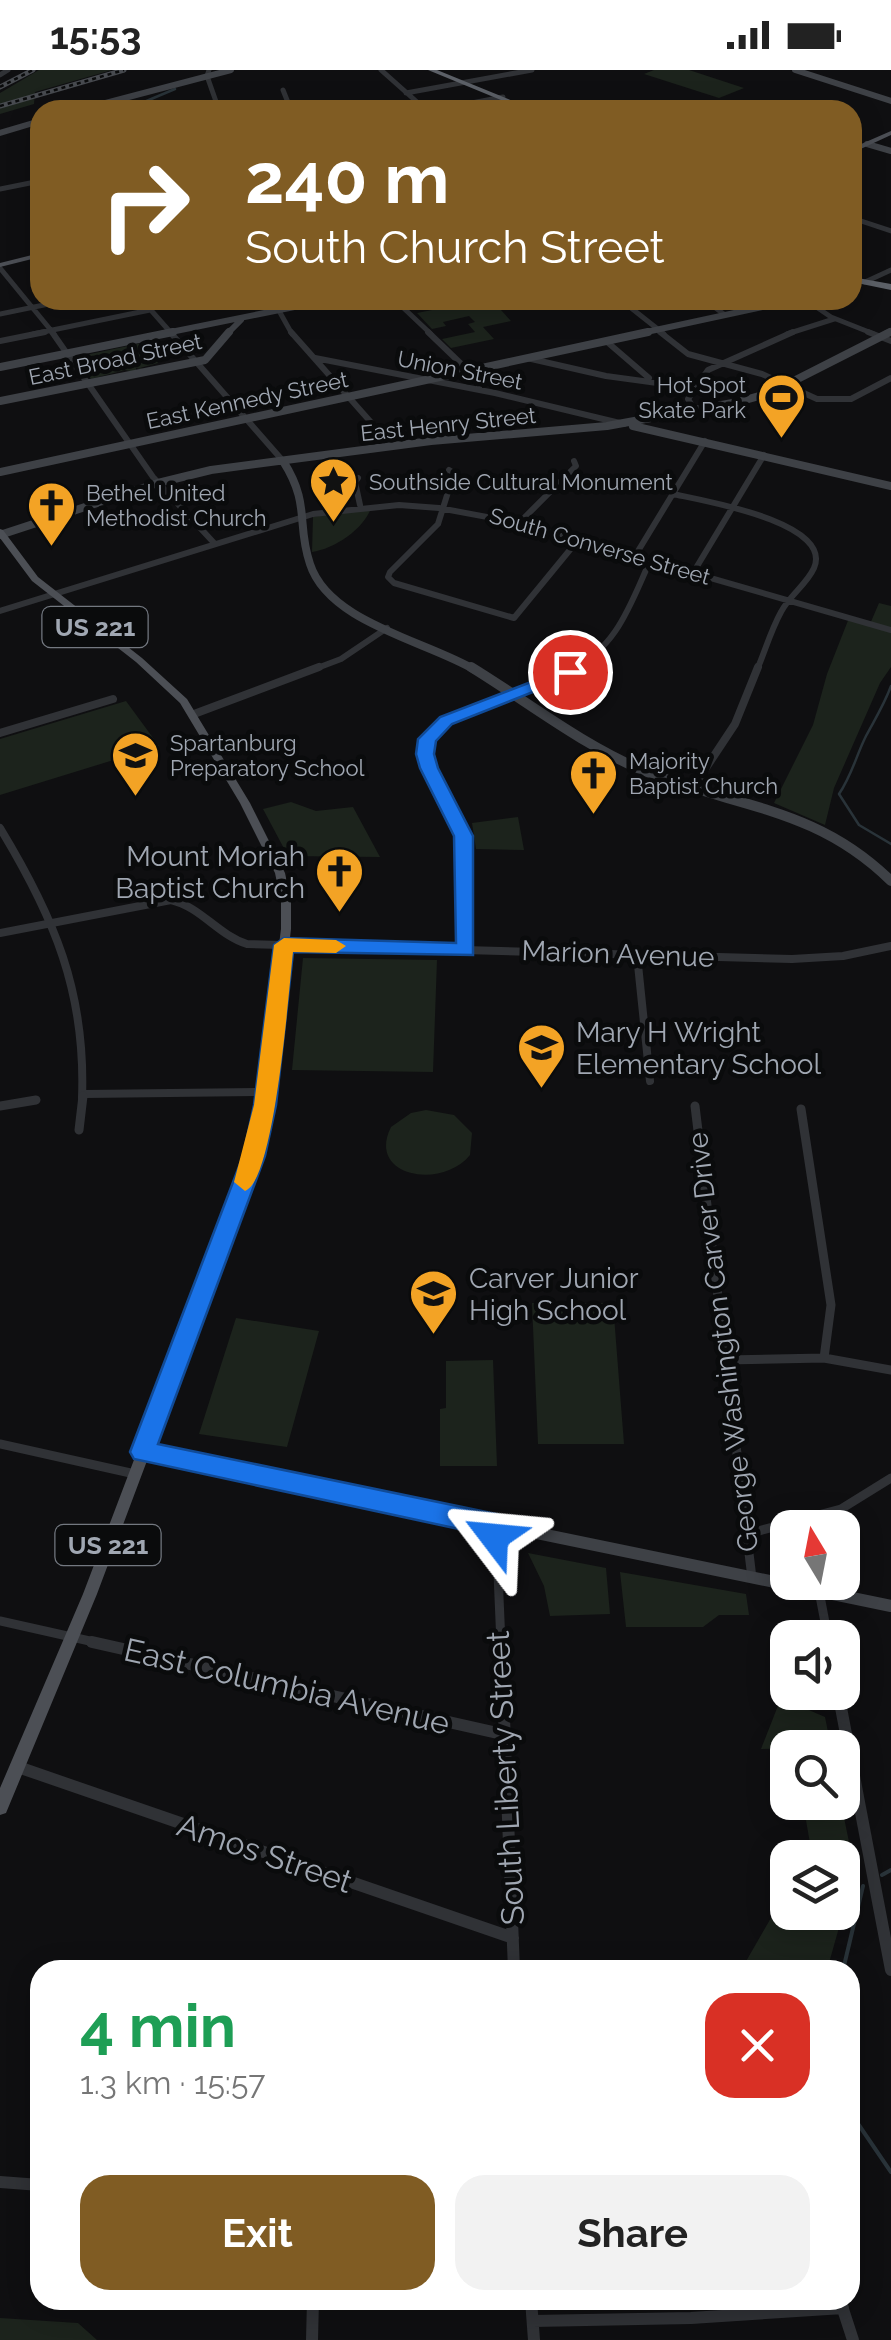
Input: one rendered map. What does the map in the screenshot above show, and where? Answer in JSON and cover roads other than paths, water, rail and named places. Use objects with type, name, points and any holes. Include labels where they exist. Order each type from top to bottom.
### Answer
[{"type":"highway","points":[[431,70],[508,100]]},
{"type":"highway","points":[[862,282],[891,288]]},
{"type":"main road","points":[[862,146],[891,133]]},
{"type":"main road","points":[[0,266],[30,258]]},
{"type":"main road","name":"US 221","points":[[0,534],[23,566],[51,594],[155,673],[194,714],[280,873],[286,902],[266,1092],[249,1173],[72,1638],[0,1807]]},
{"type":"street","points":[[0,74],[8,70]]},
{"type":"street","points":[[115,100],[231,70]]},
{"type":"street","points":[[381,70],[414,100]]},
{"type":"street","points":[[406,94],[532,70]]},
{"type":"street","points":[[795,70],[891,100]]},
{"type":"street","points":[[208,73],[217,100]]},
{"type":"street","points":[[282,90],[286,100]]},
{"type":"street","points":[[492,100],[503,98]]},
{"type":"street","points":[[0,133],[30,125]]},
{"type":"street","points":[[869,143],[891,150]]},
{"type":"street","points":[[0,188],[30,183]]},
{"type":"street","points":[[862,221],[891,231]]},
{"type":"street","points":[[0,266],[30,302]]},
{"type":"street","points":[[865,282],[891,270]]},
{"type":"street","points":[[0,314],[30,308]]},
{"type":"street","points":[[36,310],[158,483],[214,544]]},
{"type":"street","points":[[0,340],[150,310],[283,461],[296,483],[305,516],[306,555],[321,586],[353,612],[458,660],[618,758],[823,830],[851,846],[891,881]]},
{"type":"street","points":[[0,367],[281,310]]},
{"type":"street","points":[[405,310],[482,384],[480,390]]},
{"type":"street","points":[[633,310],[682,351],[787,384],[824,400],[851,399],[891,378]]},
{"type":"street","points":[[719,310],[725,315]]},
{"type":"street","name":"East Kennedy Street","points":[[0,472],[748,310]]},
{"type":"street","points":[[822,310],[891,341]]},
{"type":"street","points":[[276,311],[392,446]]},
{"type":"street","name":"East Broad Street","points":[[0,402],[194,362],[218,352],[232,326],[276,311]]},
{"type":"street","points":[[696,411],[688,401],[705,372],[801,328],[834,318]]},
{"type":"street","points":[[170,333],[232,326]]},
{"type":"street","name":"East Henry Street","points":[[0,534],[210,470],[392,446],[624,424],[755,398],[891,331]]},
{"type":"street","points":[[606,341],[652,381]]},
{"type":"street","name":"Union Street","points":[[315,358],[480,390],[891,486]]},
{"type":"street","points":[[526,358],[606,376],[694,388]]},
{"type":"street","points":[[326,363],[328,374]]},
{"type":"street","points":[[634,556],[706,441]]},
{"type":"street","points":[[692,573],[764,455]]},
{"type":"street","points":[[519,522],[576,466],[574,461]]},
{"type":"street","points":[[448,470],[454,473],[436,528],[390,572],[389,579],[398,584],[504,617],[520,614],[578,540]]},
{"type":"street","points":[[358,478],[355,482],[360,505]]},
{"type":"street","points":[[674,494],[778,522],[812,544],[816,556],[814,568],[789,600],[735,724],[694,786]]},
{"type":"street","name":"South Converse Street","points":[[0,611],[305,516],[360,505],[445,505],[519,522],[891,630]]},
{"type":"street","points":[[466,950],[463,836],[429,768],[425,744],[434,729],[446,721],[584,665],[604,648],[650,561]]},
{"type":"street","points":[[194,714],[341,660],[387,628]]},
{"type":"street","points":[[0,733],[112,700]]},
{"type":"street","points":[[0,828],[54,925],[69,985],[85,1094],[80,1130]]},
{"type":"street","name":"Marion Avenue","points":[[0,933],[172,900],[193,906],[229,939],[247,944],[815,959],[891,946]]},
{"type":"street","points":[[637,955],[650,1081]]},
{"type":"street","points":[[85,1094],[266,1092]]},
{"type":"street","points":[[0,1106],[36,1100]]},
{"type":"street","name":"George Washington Carver Drive","points":[[696,1106],[752,1578]]},
{"type":"street","points":[[801,1109],[828,1264],[831,1305],[824,1358]]},
{"type":"street","points":[[727,1360],[824,1358],[891,1370]]},
{"type":"street","points":[[0,1444],[135,1474]]},
{"type":"street","points":[[143,1452],[770,1581]]},
{"type":"street","points":[[747,1534],[825,1516],[854,1505],[891,1478]]},
{"type":"street","name":"South Liberty Street","points":[[496,1526],[514,1960]]},
{"type":"street","points":[[860,1600],[891,1606]]},
{"type":"street","name":"East Columbia Avenue","points":[[0,1621],[502,1734]]},
{"type":"street","points":[[841,1710],[891,1970]]},
{"type":"street","name":"Amos Street","points":[[18,1767],[513,1938]]},
{"type":"street","points":[[0,2182],[30,2184]]},
{"type":"street","points":[[312,2340],[313,2310]]},
{"type":"street","points":[[532,2310],[534,2340]]},
{"type":"street","points":[[533,2320],[690,2318],[777,2310]]},
{"type":"street","points":[[844,2310],[853,2340]]},
{"type":"waterway","points":[[149,100],[175,89]]},
{"type":"waterway","points":[[891,686],[839,794],[859,825],[891,844]]},
{"type":"waterway","points":[[882,1875],[891,1870]]},
{"type":"waterway","points":[[845,1960],[863,1886]]},
{"type":"waterway","points":[[860,2127],[891,2172]]},
{"type":"railway","points":[[0,87],[33,70]]},
{"type":"railway","points":[[0,106],[124,70]]},
{"type":"place","name":"Hot Spot Skate Park","points":[[781,440]]},
{"type":"place","name":"Southside Cultural Monument","points":[[334,524]]},
{"type":"place","name":"Bethel United Methodist Church","points":[[51,548]]},
{"type":"place","name":"Spartanburg Preparatory School","points":[[135,798]]},
{"type":"place","name":"Majority Baptist Church","points":[[594,816]]},
{"type":"place","name":"Mount Moriah Baptist Church","points":[[340,914]]},
{"type":"place","name":"Mary H Wright Elementary School","points":[[541,1090]]},
{"type":"place","name":"Carver Junior High School","points":[[434,1336]]}]
